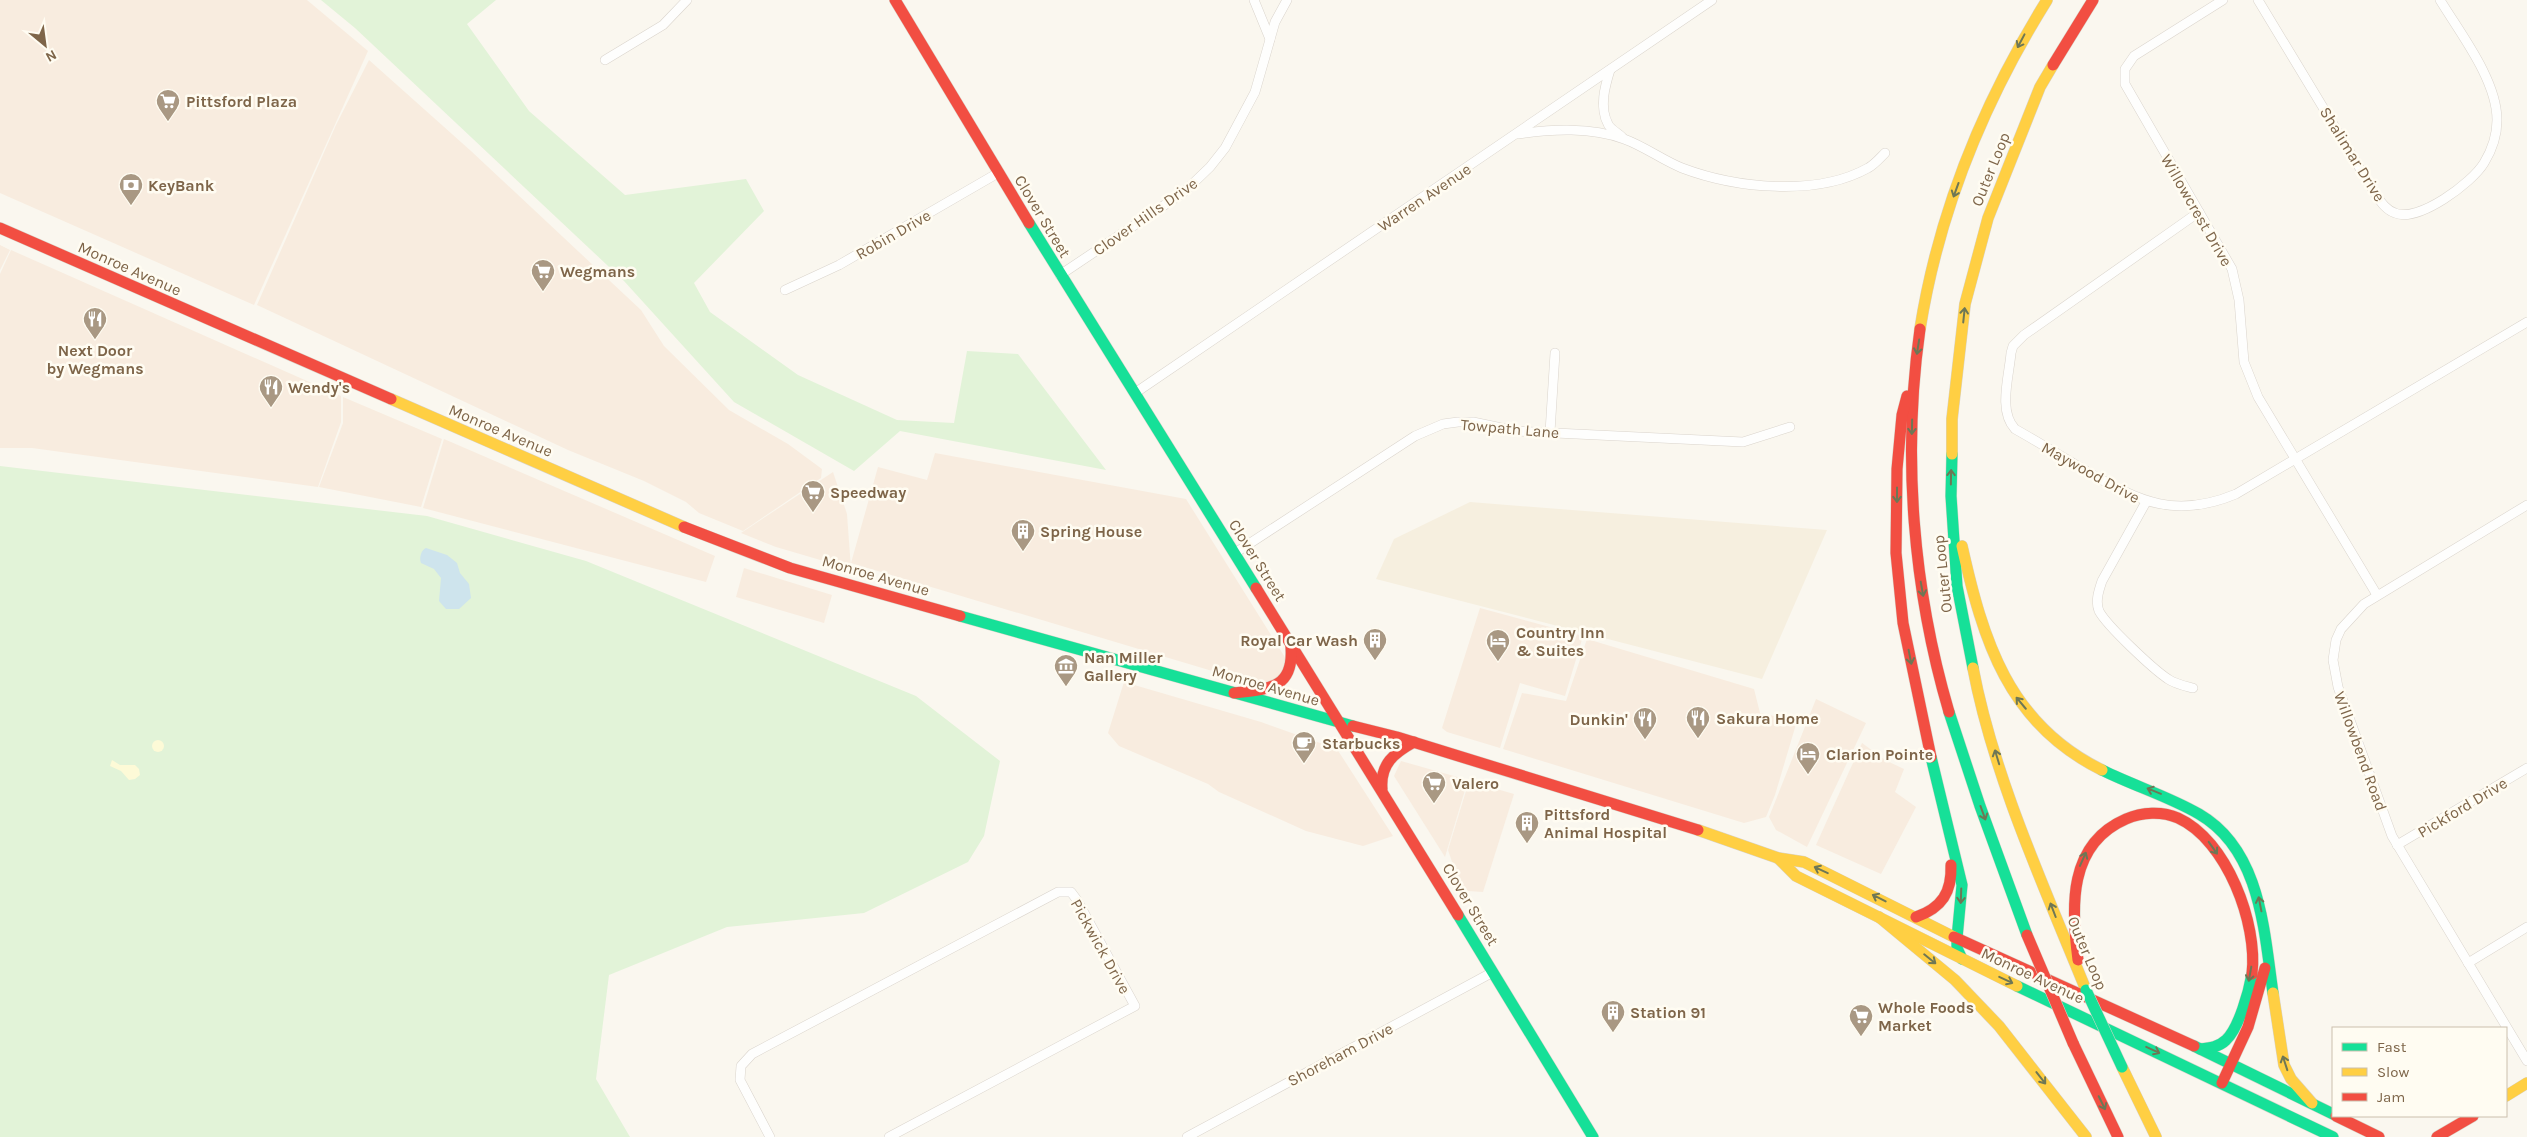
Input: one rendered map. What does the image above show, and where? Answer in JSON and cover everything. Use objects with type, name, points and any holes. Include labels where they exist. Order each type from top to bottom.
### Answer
[{"type":"main road","name":"Clover Street","points":[[894,0],[1060,276],[1135,392],[1383,791],[1593,1137]]},
{"type":"main road","name":"Outer Loop","points":[[2047,0],[2030,26],[2001,80],[1978,130],[1936,250],[1925,302],[1913,378],[1912,457],[1918,561],[1939,675],[1971,780],[2027,935],[2073,1044],[2118,1137]]},
{"type":"main road","name":"Outer Loop","points":[[2093,0],[2040,87],[1988,218],[1965,304],[1952,419],[1951,496],[1957,586],[1976,686],[2002,773],[2086,990],[2156,1137]]},
{"type":"main road","name":"Monroe Avenue","points":[[0,228],[758,558],[1414,742],[1717,836],[1778,858],[1804,862],[1957,938],[2024,967],[2232,1064],[2332,1114]]},
{"type":"main road","points":[[1913,378],[1902,415],[1900,433],[1897,469],[1896,553],[1904,623],[1926,738],[1962,885],[1957,938],[1957,948],[1962,959]]},
{"type":"main road","points":[[1951,496],[1982,632],[2000,674],[2015,697],[2048,733],[2082,759],[2099,770],[2188,806],[2218,827],[2240,854],[2254,883],[2268,952],[2284,1065],[2291,1079],[2312,1103]]},
{"type":"main road","points":[[1234,693],[1275,687],[1284,680],[1292,665],[1290,642]]},
{"type":"main road","points":[[1383,791],[1380,780],[1386,761],[1394,753],[1414,742]]},
{"type":"main road","points":[[2074,957],[2074,893],[2078,872],[2093,841],[2106,828],[2119,820],[2137,815],[2168,815],[2195,827],[2214,848],[2224,866],[2244,910],[2253,942],[2253,956],[2246,1000],[2227,1041],[2217,1047],[2200,1049]]},
{"type":"main road","points":[[1916,917],[1929,913],[1943,903],[1952,879],[1949,831]]},
{"type":"main road","name":"Monroe Avenue","points":[[1778,858],[1796,876],[1962,959],[2334,1137]]},
{"type":"main road","points":[[1879,917],[1955,980],[2000,1026],[2086,1137]]},
{"type":"main road","points":[[2222,1083],[2254,1015],[2261,992],[2268,952]]},
{"type":"main road","points":[[2507,1095],[2527,1083]]},
{"type":"main road","name":"Monroe Avenue","points":[[2338,1117],[2379,1137]]},
{"type":"main road","points":[[2437,1137],[2471,1117]]},
{"type":"street","points":[[605,60],[663,25],[687,0]]},
{"type":"street","points":[[1254,0],[1270,39]]},
{"type":"street","name":"Clover Hills Drive","points":[[1060,276],[1184,192],[1203,175],[1225,148],[1244,116],[1259,80],[1280,8],[1286,0]]},
{"type":"street","name":"Warren Avenue","points":[[1135,392],[1516,135],[1712,0]]},
{"type":"street","name":"Willowcrest Drive","points":[[2222,0],[2134,56],[2128,64],[2124,76],[2131,98],[2236,278],[2240,300],[2241,342],[2251,382],[2295,460],[2377,595]]},
{"type":"street","name":"Shalimar Drive","points":[[2258,0],[2376,195],[2389,210],[2403,215],[2420,212],[2473,177],[2490,153],[2496,130],[2496,108],[2491,88],[2440,0]]},
{"type":"street","points":[[1610,70],[1604,92],[1608,125],[1625,139],[1662,159],[1697,173],[1766,186],[1812,184],[1846,178],[1870,168],[1885,153]]},
{"type":"street","points":[[1516,135],[1550,129],[1592,132],[1625,139]]},
{"type":"street","name":"Robin Drive","points":[[786,290],[839,265],[998,173]]},
{"type":"street","name":"Maywood Drive","points":[[2199,212],[2024,335],[2013,346],[2011,353],[2005,411],[2015,429],[2124,493],[2146,502],[2183,507],[2222,500],[2295,460],[2527,322]]},
{"type":"street","points":[[1550,432],[1555,352]]},
{"type":"street","name":"Towpath Lane","points":[[1235,553],[1427,429],[1443,424],[1465,422],[1516,431],[1743,442],[1790,427]]},
{"type":"street","points":[[2146,502],[2102,581],[2098,591],[2099,610],[2110,626],[2162,675],[2172,682],[2194,688]]},
{"type":"street","name":"Willowbend Road","points":[[2507,1027],[2397,846],[2384,818],[2333,669],[2334,651],[2341,629],[2355,611],[2377,595],[2527,505]]},
{"type":"street","name":"Pickford Drive","points":[[2397,846],[2527,768]]},
{"type":"street","name":"Pickwick Drive","points":[[770,1137],[740,1080],[741,1066],[752,1054],[1058,892],[1071,892],[1135,1006],[889,1137]]},
{"type":"street","points":[[2468,962],[2527,927]]},
{"type":"street","name":"Shoreham Drive","points":[[1187,1137],[1494,972]]},
{"type":"street","name":"Willowbend Road","points":[[2507,1027],[2527,1061]]},
{"type":"shaded area","name":"Pittsford Plaza","points":[[0,0],[307,0],[368,51],[254,305],[0,193]]},
{"type":"shaded area","points":[[369,60],[471,151],[641,310],[664,346],[729,410],[788,444],[822,469],[821,478],[743,531],[699,513],[686,502],[644,481],[568,450],[257,305],[336,125]]},
{"type":"shaded area","points":[[0,245],[10,250],[0,270]]},
{"type":"shaded area","points":[[11,250],[341,396],[341,422],[318,487],[32,448],[0,448],[0,274]]},
{"type":"shaded area","points":[[343,397],[442,439],[421,507],[319,487],[343,423]]},
{"type":"shaded area","points":[[444,439],[715,556],[706,582],[423,508]]},
{"type":"shaded area","points":[[935,453],[1186,499],[1286,659],[1285,674],[1274,683],[1259,685],[851,563],[878,467],[927,480]]},
{"type":"shaded area","points":[[833,472],[847,514],[851,569],[776,547],[741,533]]},
{"type":"shaded area","points":[[1470,502],[1827,530],[1762,679],[1376,579],[1394,539]]},
{"type":"shaded area","points":[[744,568],[832,595],[824,623],[736,597]]},
{"type":"shaded area","points":[[1480,608],[1583,636],[1565,696],[1520,683],[1500,748],[1447,732],[1442,728]]},
{"type":"shaded area","points":[[1587,639],[1754,689],[1760,713],[1797,721],[1775,795],[1766,817],[1744,823],[1503,749],[1522,693],[1566,701]]},
{"type":"shaded area","points":[[1124,682],[1261,722],[1337,749],[1393,836],[1363,846],[1306,831],[1219,792],[1208,784],[1119,746],[1108,733]]},
{"type":"shaded area","points":[[1816,699],[1866,723],[1807,847],[1776,830],[1769,817]]},
{"type":"shaded area","points":[[1862,743],[1885,760],[1904,769],[1895,792],[1916,807],[1881,874],[1816,845]]},
{"type":"shaded area","points":[[1401,761],[1468,780],[1445,857],[1394,776]]},
{"type":"shaded area","points":[[1469,781],[1514,794],[1483,892],[1468,891],[1460,885],[1448,850]]},
{"type":"green space","points":[[321,0],[496,0],[467,24],[529,111],[625,195],[746,179],[764,211],[694,283],[710,312],[798,375],[897,420],[954,423],[967,351],[1018,354],[1106,470],[900,431],[854,471],[734,402],[624,281],[355,28]]},
{"type":"green space","points":[[0,466],[427,516],[586,561],[916,696],[1000,761],[984,836],[968,862],[864,913],[727,927],[609,975],[596,1079],[630,1137],[0,1137]]},
{"type":"sand","points":[[158,740],[164,746],[158,752],[152,746]]},
{"type":"sand","points":[[112,760],[120,765],[135,765],[139,769],[140,775],[135,779],[129,780],[121,771],[110,766]]},
{"type":"water","points":[[426,548],[447,555],[457,563],[460,573],[469,584],[471,598],[459,609],[446,609],[439,601],[441,578],[434,569],[420,561],[422,552]]},
{"type":"traffic: fast","points":[[1029,223],[1256,588]]},
{"type":"traffic: fast","points":[[1952,454],[1951,496],[1957,586],[1973,668]]},
{"type":"traffic: fast","points":[[960,616],[1353,726]]},
{"type":"traffic: fast","points":[[1949,712],[1980,806],[2027,935]]},
{"type":"traffic: fast","points":[[1931,757],[1962,885],[1957,938],[1957,948],[1962,959]]},
{"type":"traffic: fast","points":[[2102,770],[2199,814],[2220,829],[2235,848],[2247,870],[2256,894],[2262,919],[2273,993]]},
{"type":"traffic: fast","points":[[1458,915],[1593,1137]]},
{"type":"traffic: fast","points":[[2200,1049],[2220,1044],[2231,1034],[2243,1009],[2252,974]]},
{"type":"traffic: fast","points":[[2017,986],[2333,1137]]},
{"type":"traffic: fast","points":[[2086,990],[2122,1067]]},
{"type":"traffic: fast","points":[[2194,1046],[2332,1114]]},
{"type":"traffic: slow","points":[[1920,329],[1928,285],[1939,242],[1967,158],[2003,77],[2047,0]]},
{"type":"traffic: slow","points":[[1952,454],[1952,419],[1965,304],[1988,218],[2040,87],[2053,65]]},
{"type":"traffic: slow","points":[[391,399],[684,527]]},
{"type":"traffic: slow","points":[[1962,546],[1970,581],[1991,646],[2005,676],[2022,704],[2043,729],[2070,751],[2102,770]]},
{"type":"traffic: slow","points":[[1973,668],[1993,749],[2007,790],[2086,990]]},
{"type":"traffic: slow","points":[[1698,830],[1778,858],[1804,862],[1954,937]]},
{"type":"traffic: slow","points":[[1778,858],[1796,876],[2017,986]]},
{"type":"traffic: slow","points":[[1879,917],[1955,980],[1999,1026],[2086,1137]]},
{"type":"traffic: slow","points":[[2273,993],[2284,1065],[2291,1079],[2312,1103]]},
{"type":"traffic: slow","points":[[2122,1067],[2156,1137]]},
{"type":"traffic: slow","points":[[2507,1095],[2527,1083]]},
{"type":"traffic: jam","points":[[895,0],[1029,223]]},
{"type":"traffic: jam","points":[[2053,65],[2093,0]]},
{"type":"traffic: jam","points":[[0,228],[391,399]]},
{"type":"traffic: jam","points":[[1920,329],[1912,425],[1914,522],[1927,618],[1949,712]]},
{"type":"traffic: jam","points":[[1907,396],[1902,415],[1897,469],[1896,553],[1903,623],[1931,757]]},
{"type":"traffic: jam","points":[[684,527],[790,568],[960,616]]},
{"type":"traffic: jam","points":[[1256,588],[1458,915]]},
{"type":"traffic: jam","points":[[1234,693],[1268,688],[1283,679],[1291,661],[1291,647]]},
{"type":"traffic: jam","points":[[1353,726],[1397,737],[1698,830]]},
{"type":"traffic: jam","points":[[1382,789],[1383,773],[1390,760],[1400,750],[1414,742]]},
{"type":"traffic: jam","points":[[2078,960],[2074,919],[2075,899],[2083,861],[2093,844],[2107,830],[2132,817],[2159,813],[2178,818],[2195,829],[2211,845],[2225,864],[2236,886],[2250,932],[2253,954],[2252,974]]},
{"type":"traffic: jam","points":[[1916,917],[1933,909],[1944,898],[1950,883],[1951,865]]},
{"type":"traffic: jam","points":[[2027,935],[2073,1043]]},
{"type":"traffic: jam","points":[[1954,937],[2194,1046]]},
{"type":"traffic: jam","points":[[2222,1083],[2248,1027],[2265,968]]},
{"type":"traffic: jam","points":[[2073,1043],[2118,1137]]},
{"type":"traffic: jam","points":[[2338,1117],[2379,1137]]},
{"type":"traffic: jam","points":[[2437,1137],[2471,1117]]},
{"type":"place","name":"Pittsford Plaza","points":[[168,122]]},
{"type":"place","name":"KeyBank","points":[[131,206]]},
{"type":"place","name":"Wegmans","points":[[543,292]]},
{"type":"place","name":"Next Door by Wegmans","points":[[95,340]]},
{"type":"place","name":"Wendy's","points":[[271,408]]},
{"type":"place","name":"Speedway","points":[[813,513]]},
{"type":"place","name":"Spring House","points":[[1023,552]]},
{"type":"place","name":"Royal Car Wash","points":[[1375,661]]},
{"type":"place","name":"Country Inn & Suites","points":[[1498,662]]},
{"type":"place","name":"Nan Miller Gallery","points":[[1066,687]]},
{"type":"place","name":"Sakura Home","points":[[1698,739]]},
{"type":"place","name":"Dunkin'","points":[[1645,740]]},
{"type":"place","name":"Starbucks","points":[[1304,764]]},
{"type":"place","name":"Clarion Pointe","points":[[1808,775]]},
{"type":"place","name":"Valero","points":[[1434,804]]},
{"type":"place","name":"Pittsford Animal Hospital","points":[[1527,844]]},
{"type":"place","name":"Station 91","points":[[1613,1033]]},
{"type":"place","name":"Whole Foods Market","points":[[1861,1037]]}]
